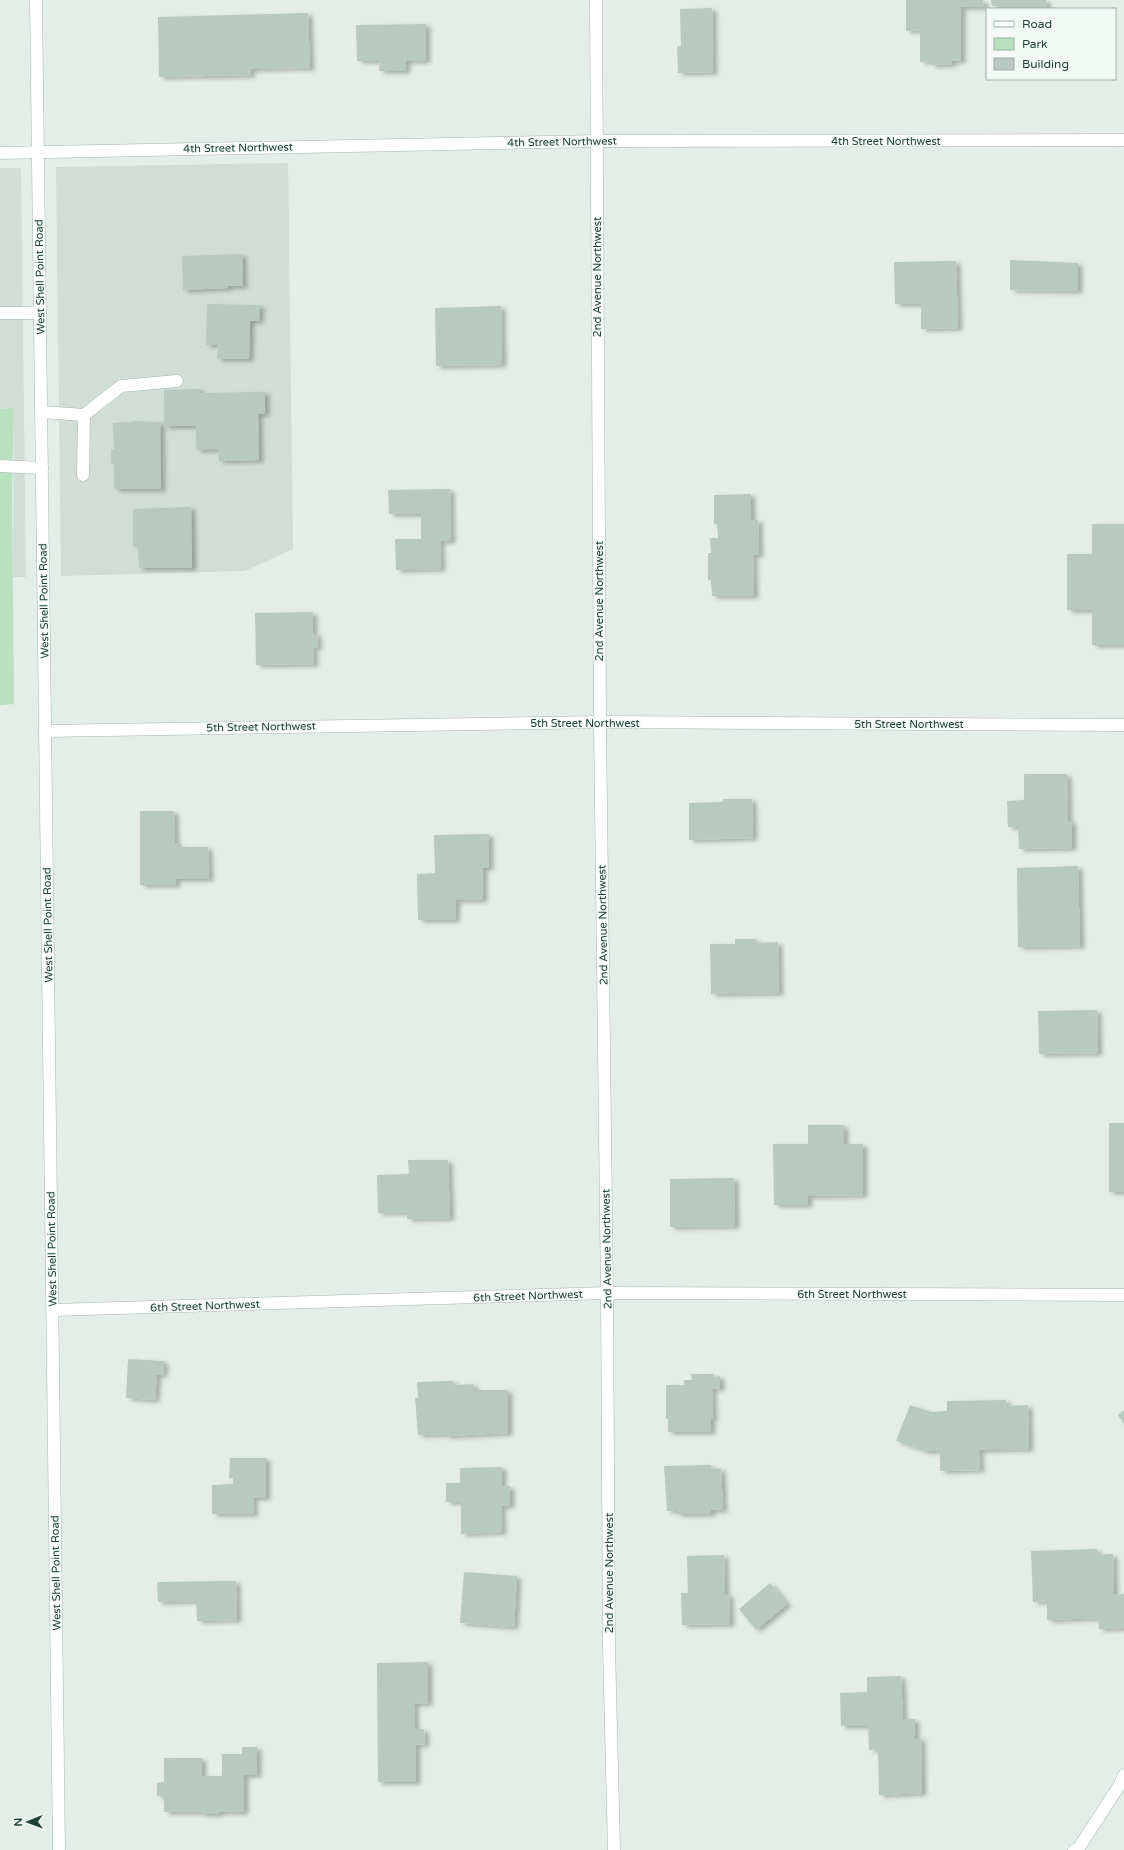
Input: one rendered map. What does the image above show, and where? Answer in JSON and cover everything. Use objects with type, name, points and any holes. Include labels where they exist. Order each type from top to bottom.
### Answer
[{"type":"street","name":"West Shell Point Road","points":[[36,0],[59,1850]]},
{"type":"street","name":"2nd Avenue Northwest","points":[[596,0],[600,722],[610,1647],[614,1850]]},
{"type":"street","name":"4th Street Northwest","points":[[0,153],[597,141],[1124,140]]},
{"type":"street","points":[[0,313],[40,313]]},
{"type":"street","points":[[42,412],[84,414],[121,386],[177,381]]},
{"type":"street","points":[[84,414],[84,475]]},
{"type":"street","points":[[0,466],[42,468]]},
{"type":"street","name":"5th Street Northwest","points":[[46,731],[600,722],[1124,725]]},
{"type":"street","name":"6th Street Northwest","points":[[53,1310],[607,1293],[1124,1295]]},
{"type":"street","points":[[1074,1850],[1078,1849],[1120,1786],[1124,1775]]},
{"type":"shaded area","points":[[288,163],[293,549],[245,571],[61,576],[56,167]]},
{"type":"shaded area","points":[[0,168],[21,168],[26,577],[13,577],[14,408],[0,409]]},
{"type":"green space","points":[[14,408],[12,491],[14,704],[0,705],[0,409]]},
{"type":"building","points":[[906,0],[983,0],[984,7],[961,7],[961,61],[952,61],[952,64],[931,65],[931,61],[920,62],[920,30],[906,31]]},
{"type":"building","points":[[991,0],[1046,0],[1047,8],[999,8],[999,6],[992,6]]},
{"type":"building","points":[[712,8],[713,72],[678,73],[677,46],[681,46],[680,9]]},
{"type":"building","points":[[308,13],[310,68],[250,69],[251,75],[159,77],[158,17]]},
{"type":"building","points":[[426,24],[426,61],[406,61],[406,71],[379,71],[380,61],[357,61],[356,25]]},
{"type":"building","points":[[242,254],[243,286],[183,290],[182,256]]},
{"type":"building","points":[[1010,260],[1078,263],[1078,291],[1010,290]]},
{"type":"building","points":[[956,261],[958,328],[921,329],[921,304],[895,304],[894,262]]},
{"type":"building","points":[[207,304],[260,305],[259,321],[250,321],[249,359],[217,359],[218,345],[206,345]]},
{"type":"building","points":[[501,306],[502,365],[436,366],[435,308]]},
{"type":"building","points":[[200,389],[200,393],[265,392],[265,414],[258,414],[259,460],[219,461],[218,449],[196,450],[196,426],[164,426],[164,390]]},
{"type":"building","points":[[133,421],[160,422],[161,489],[114,489],[114,464],[111,464],[111,449],[114,449],[113,423]]},
{"type":"building","points":[[450,489],[451,541],[440,541],[441,569],[396,570],[395,539],[421,539],[421,514],[389,514],[388,490]]},
{"type":"building","points":[[751,494],[751,520],[758,520],[759,555],[753,555],[754,596],[712,596],[711,580],[708,580],[708,553],[711,553],[710,538],[718,538],[717,524],[714,524],[714,495]]},
{"type":"building","points":[[191,507],[192,568],[139,568],[138,547],[133,547],[133,509]]},
{"type":"building","points":[[1092,524],[1124,524],[1124,645],[1092,645],[1092,610],[1067,610],[1067,554],[1092,554]]},
{"type":"building","points":[[313,612],[313,634],[317,634],[318,647],[313,648],[314,664],[256,665],[255,613]]},
{"type":"building","points":[[1024,774],[1067,774],[1068,821],[1072,821],[1072,848],[1019,849],[1018,827],[1008,827],[1007,801],[1024,800]]},
{"type":"building","points":[[723,799],[752,799],[753,838],[689,840],[689,803],[723,802]]},
{"type":"building","points":[[140,811],[174,811],[175,843],[178,843],[178,847],[208,847],[209,879],[176,879],[176,885],[140,885]]},
{"type":"building","points":[[489,834],[489,868],[483,868],[483,900],[456,900],[455,920],[418,920],[417,874],[435,873],[434,835]]},
{"type":"building","points":[[1078,866],[1080,946],[1018,947],[1017,868]]},
{"type":"building","points":[[735,939],[756,939],[756,943],[778,942],[779,993],[711,994],[710,944],[735,944]]},
{"type":"building","points":[[1097,1010],[1098,1053],[1039,1054],[1038,1011]]},
{"type":"building","points":[[1109,1123],[1124,1123],[1124,1192],[1109,1192]]},
{"type":"building","points":[[808,1125],[844,1125],[844,1144],[863,1144],[863,1195],[808,1196],[808,1205],[774,1205],[773,1144],[808,1144]]},
{"type":"building","points":[[408,1160],[448,1160],[450,1218],[407,1219],[407,1212],[378,1213],[377,1175],[409,1174]]},
{"type":"building","points":[[734,1178],[735,1226],[670,1227],[670,1179]]},
{"type":"building","points":[[128,1359],[164,1361],[163,1375],[157,1374],[155,1400],[126,1398]]},
{"type":"building","points":[[691,1374],[713,1374],[713,1377],[720,1376],[720,1388],[712,1389],[713,1419],[711,1419],[711,1432],[668,1432],[668,1419],[666,1419],[666,1385],[684,1385],[684,1380],[692,1380]]},
{"type":"building","points":[[454,1381],[454,1385],[473,1384],[474,1390],[508,1390],[508,1433],[446,1436],[446,1434],[418,1435],[415,1398],[418,1398],[417,1382]]},
{"type":"building","points":[[1006,1400],[1007,1406],[1028,1405],[1029,1449],[979,1450],[980,1470],[940,1471],[940,1451],[925,1451],[896,1441],[910,1405],[931,1412],[947,1411],[947,1401]]},
{"type":"building","points":[[1124,1410],[1124,1424],[1118,1415]]},
{"type":"building","points":[[230,1458],[266,1458],[266,1498],[253,1498],[254,1514],[212,1514],[212,1485],[233,1484],[233,1478],[229,1478]]},
{"type":"building","points":[[711,1465],[711,1469],[721,1468],[723,1510],[711,1510],[711,1514],[677,1514],[677,1511],[667,1511],[664,1466]]},
{"type":"building","points":[[502,1467],[502,1486],[510,1486],[510,1506],[501,1506],[502,1532],[461,1534],[461,1502],[446,1502],[446,1483],[460,1483],[460,1468]]},
{"type":"building","points":[[1097,1549],[1097,1555],[1113,1554],[1114,1595],[1124,1594],[1124,1628],[1099,1629],[1098,1618],[1047,1620],[1047,1601],[1033,1602],[1031,1551]]},
{"type":"building","points":[[724,1555],[725,1594],[729,1594],[730,1624],[682,1625],[681,1593],[688,1593],[687,1556]]},
{"type":"building","points":[[464,1572],[517,1576],[514,1627],[460,1623]]},
{"type":"building","points":[[236,1581],[237,1620],[197,1621],[196,1601],[158,1602],[157,1582]]},
{"type":"building","points":[[770,1583],[787,1604],[756,1630],[739,1609]]},
{"type":"building","points":[[428,1662],[428,1703],[414,1704],[415,1729],[424,1729],[425,1744],[416,1745],[416,1782],[378,1782],[377,1663]]},
{"type":"building","points":[[901,1676],[903,1719],[915,1719],[915,1738],[921,1738],[922,1793],[879,1795],[878,1749],[869,1750],[868,1726],[841,1726],[840,1693],[867,1692],[867,1677]]},
{"type":"building","points":[[242,1747],[257,1747],[257,1775],[244,1775],[244,1812],[201,1814],[201,1812],[164,1812],[164,1796],[157,1796],[157,1783],[164,1782],[164,1758],[202,1758],[202,1776],[222,1776],[222,1754],[242,1754]]}]
